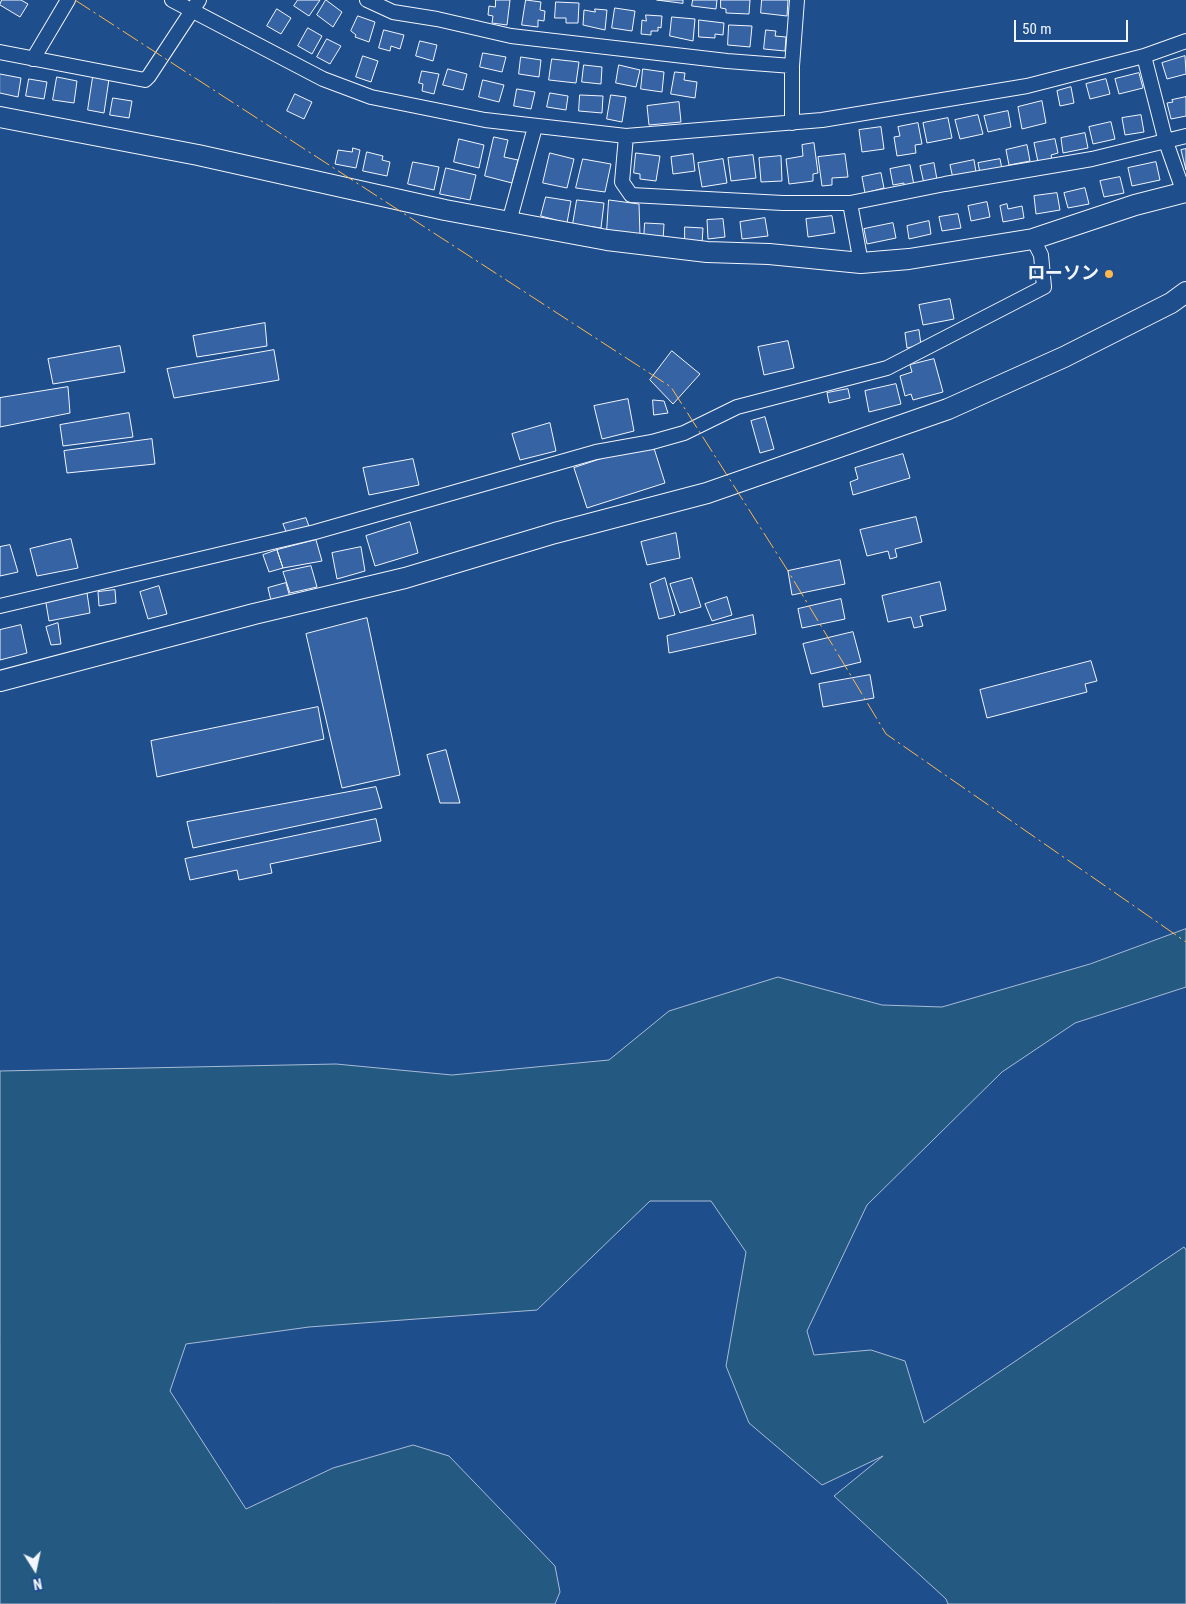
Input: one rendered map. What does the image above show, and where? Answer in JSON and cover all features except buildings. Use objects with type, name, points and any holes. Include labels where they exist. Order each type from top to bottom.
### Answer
[{"type":"street","points":[[33,59],[68,0]]},
{"type":"street","points":[[172,0],[195,5],[323,79],[371,97],[485,120],[626,136],[822,120],[1027,86],[1144,56],[1186,41]]},
{"type":"street","points":[[367,0],[393,12],[437,19],[511,36],[727,62],[792,66]]},
{"type":"street","points":[[792,123],[792,66],[797,0]]},
{"type":"street","points":[[0,52],[144,80],[149,76],[195,5]]},
{"type":"street","points":[[0,117],[198,155],[509,222],[607,240],[687,250],[769,254],[862,264],[909,259],[1033,239],[1135,205],[1185,195],[1166,142],[1144,56]]},
{"type":"street","points":[[509,222],[536,127]]},
{"type":"street","points":[[626,136],[622,182],[631,195],[783,203],[850,203],[945,184],[1092,159],[1186,136]]},
{"type":"street","points":[[850,203],[862,264]]},
{"type":"street","points":[[0,606],[315,532],[596,452],[652,442],[684,433],[737,407],[887,368],[1044,287],[1041,255],[1033,239]]},
{"type":"street","points":[[0,681],[254,614],[405,578],[707,492],[948,409],[1064,357],[1171,303],[1186,292]]},
{"type":"shaded area","points":[[1186,929],[1186,987],[1075,1023],[1002,1072],[867,1205],[807,1331],[814,1355],[871,1350],[905,1361],[924,1423],[1184,1247],[1186,1250],[1186,1604],[948,1604],[946,1599],[834,1496],[883,1456],[822,1485],[749,1423],[726,1366],[746,1252],[711,1201],[650,1201],[537,1310],[309,1327],[186,1344],[170,1391],[246,1509],[333,1468],[413,1445],[449,1456],[555,1566],[560,1592],[555,1604],[0,1604],[0,1071],[336,1064],[452,1075],[609,1060],[669,1011],[778,977],[882,1005],[942,1007],[1090,964]]},
{"type":"power","points":[[75,0],[671,387],[788,571],[886,734],[1186,942]]},
{"type":"place","name":"ローソン","points":[[1109,274]]}]
